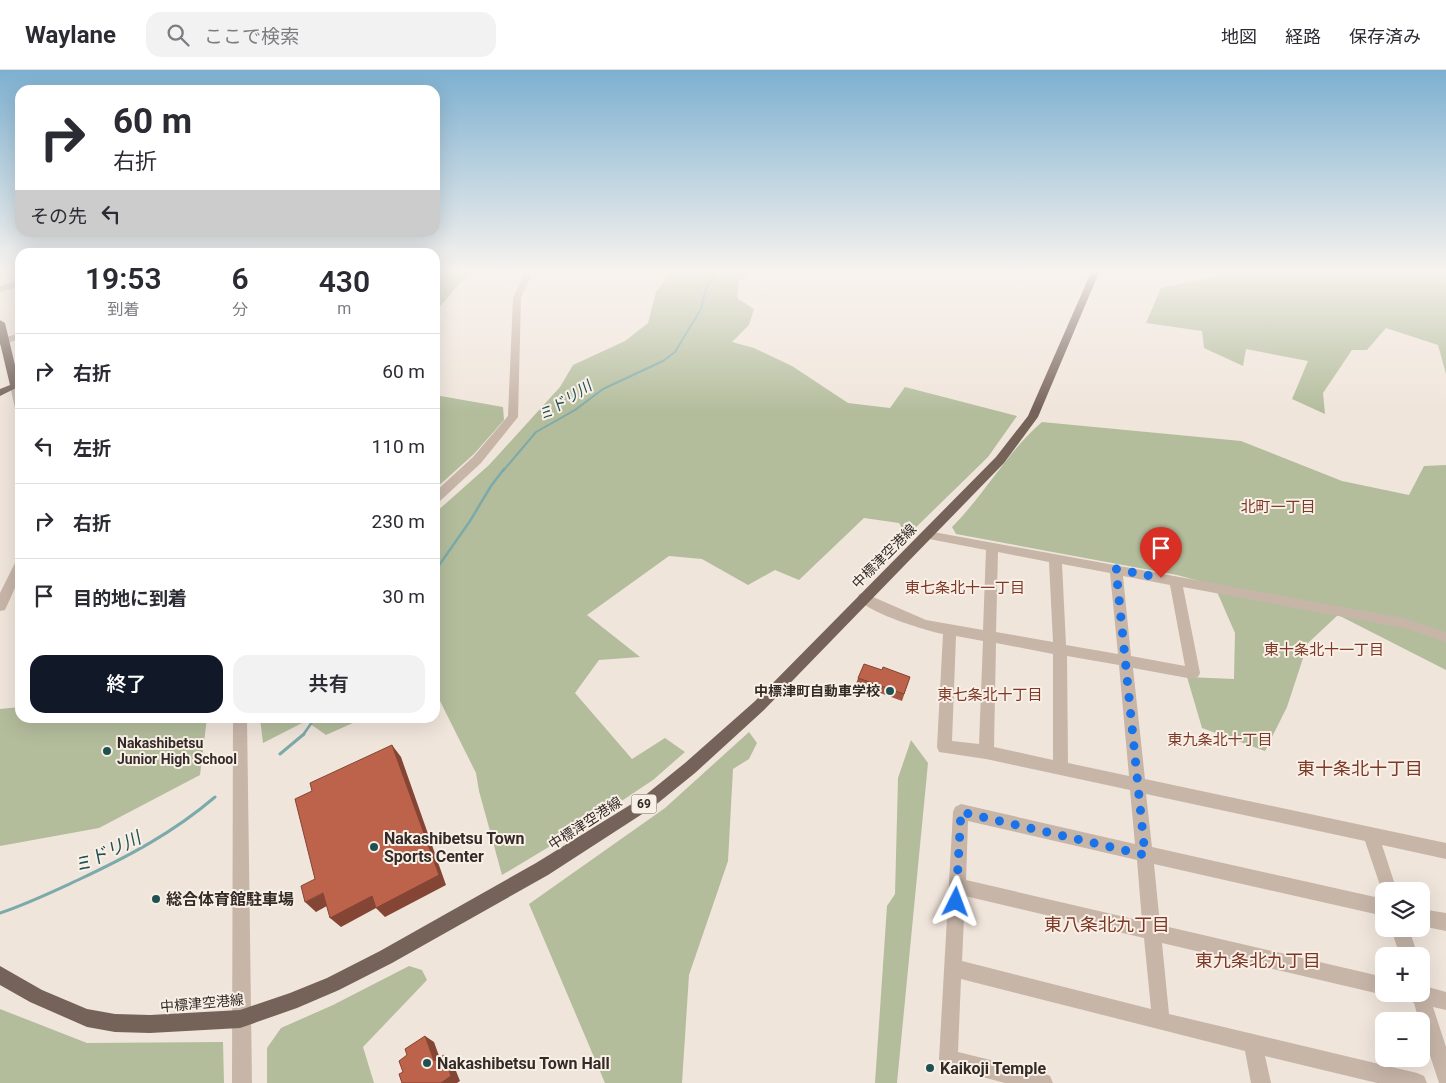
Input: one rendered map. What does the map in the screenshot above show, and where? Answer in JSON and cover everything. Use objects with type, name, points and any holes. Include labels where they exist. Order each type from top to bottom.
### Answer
[{"type":"main road","name":"中標津空港線","points":[[0,975],[36,996],[87,1018],[115,1023],[150,1024],[240,1019],[291,1002],[333,984],[542,870],[648,802],[690,768],[742,722],[928,535],[1000,460],[1032,417],[1076,317]]},
{"type":"main road","points":[[0,322],[2,342],[15,386],[0,393]]},
{"type":"street","points":[[440,494],[477,460],[513,417],[516,317]]},
{"type":"street","points":[[2,342],[15,338]]},
{"type":"street","points":[[928,535],[1403,622],[1446,637]]},
{"type":"street","points":[[986,752],[992,546]]},
{"type":"street","points":[[1055,557],[1060,650],[1061,768]]},
{"type":"street","points":[[1116,569],[1161,1021]]},
{"type":"street","points":[[0,606],[15,574]]},
{"type":"street","points":[[864,598],[880,607],[924,625],[950,631],[1193,673],[1176,581]]},
{"type":"street","points":[[950,631],[944,747],[986,752],[1446,851]]},
{"type":"street","points":[[240,723],[240,1019],[242,1083]]},
{"type":"street","points":[[1043,1083],[948,1059],[961,812],[1375,906]]},
{"type":"street","points":[[1371,835],[1386,882]]},
{"type":"street","points":[[957,886],[1375,984]]},
{"type":"street","points":[[1430,919],[1446,922]]},
{"type":"street","points":[[953,968],[1253,1044],[1417,1083]]},
{"type":"street","points":[[1430,997],[1446,1001]]},
{"type":"street","points":[[1421,1002],[1446,1078]]},
{"type":"street","points":[[1253,1044],[1261,1083]]},
{"type":"green space","points":[[649,317],[751,317],[749,325],[732,342],[754,348],[792,366],[848,403],[890,408],[905,387],[1017,416],[988,457],[907,536],[899,523],[864,518],[799,580],[775,570],[748,585],[702,559],[669,556],[587,615],[640,657],[599,660],[575,693],[632,759],[665,738],[685,752],[653,780],[587,824],[502,875],[479,791],[476,773],[440,701],[440,509],[489,465],[560,387],[573,365],[625,341],[648,323]]},
{"type":"green space","points":[[1148,317],[1446,317],[1446,374],[1438,345],[1386,328],[1367,350],[1352,350],[1323,393],[1325,414],[1292,399],[1308,361],[1246,349],[1243,366],[1204,348],[1202,331],[1146,323]]},
{"type":"green space","points":[[440,396],[503,407],[504,420],[474,454],[440,485]]},
{"type":"green space","points":[[1042,422],[1241,441],[1342,481],[1409,495],[1424,466],[1446,465],[1446,670],[1338,615],[1308,643],[1287,707],[1265,751],[1202,728],[1187,677],[1234,679],[1235,633],[1214,585],[1177,575],[956,534],[952,527],[1018,446]]},
{"type":"green space","name":"Nakashibetsu Junior High School","points":[[15,708],[15,723],[206,723],[200,775],[99,828],[0,846],[0,709]]},
{"type":"green space","points":[[261,723],[302,723],[263,743]]},
{"type":"green space","points":[[309,723],[353,723],[326,735]]},
{"type":"green space","points":[[749,732],[757,743],[749,759],[733,769],[728,861],[689,975],[682,1083],[605,1083],[529,904],[665,808]]},
{"type":"green space","points":[[911,740],[928,763],[897,1083],[875,1083],[887,906],[895,894],[898,778]]},
{"type":"green space","points":[[409,966],[422,970],[427,980],[363,1047],[374,1083],[267,1083],[267,1048],[281,1028],[333,1005]]},
{"type":"green space","points":[[0,1009],[87,1043],[223,1042],[224,1083],[0,1083]]},
{"type":"building","points":[[864,664],[882,670],[883,667],[910,677],[904,694],[858,678]]},
{"type":"building","name":"Nakashibetsu Town Sports Center","points":[[392,745],[439,875],[376,908],[372,896],[330,918],[323,893],[305,902],[301,886],[315,879],[295,799],[312,791],[310,783]]},
{"type":"building","name":"Nakashibetsu Town Hall","points":[[425,1036],[434,1061],[444,1055],[451,1076],[441,1083],[402,1083],[399,1074],[403,1072],[399,1061],[407,1055],[405,1049]]},
{"type":"waterway","name":"ミドリ川","points":[[503,471],[536,432],[575,410],[603,389],[663,361],[675,352],[696,317]]},
{"type":"waterway","name":"ミドリ川","points":[[440,564],[504,469]]},
{"type":"waterway","name":"ミドリ川","points":[[303,735],[311,723]]},
{"type":"waterway","name":"ミドリ川","points":[[280,754],[303,735]]},
{"type":"waterway","name":"ミドリ川","points":[[0,913],[49,893],[132,853],[183,822],[215,797]]},
{"type":"place","name":"中標津町自動車学校","points":[[890,691]]},
{"type":"place","name":"Nakashibetsu Junior High School","points":[[107,751]]},
{"type":"place","name":"Nakashibetsu Town Sports Center","points":[[374,847]]},
{"type":"place","name":"総合体育館駐車場","points":[[156,899]]},
{"type":"place","name":"Nakashibetsu Town Hall","points":[[427,1063]]},
{"type":"place","name":"Kaikoji Temple","points":[[930,1068]]},
{"type":"district","name":"北町一丁目","points":[[1278,507]]},
{"type":"district","name":"東七条北十一丁目","points":[[965,588]]},
{"type":"district","name":"東十条北十一丁目","points":[[1324,650]]},
{"type":"district","name":"東七条北十丁目","points":[[990,695]]},
{"type":"district","name":"東九条北十丁目","points":[[1220,740]]},
{"type":"district","name":"東十条北十丁目","points":[[1360,768]]},
{"type":"district","name":"東八条北九丁目","points":[[1107,924]]},
{"type":"district","name":"東九条北九丁目","points":[[1258,960]]},
{"type":"route","points":[[956,902],[961,812],[1145,855],[1116,569],[1161,578]]}]
